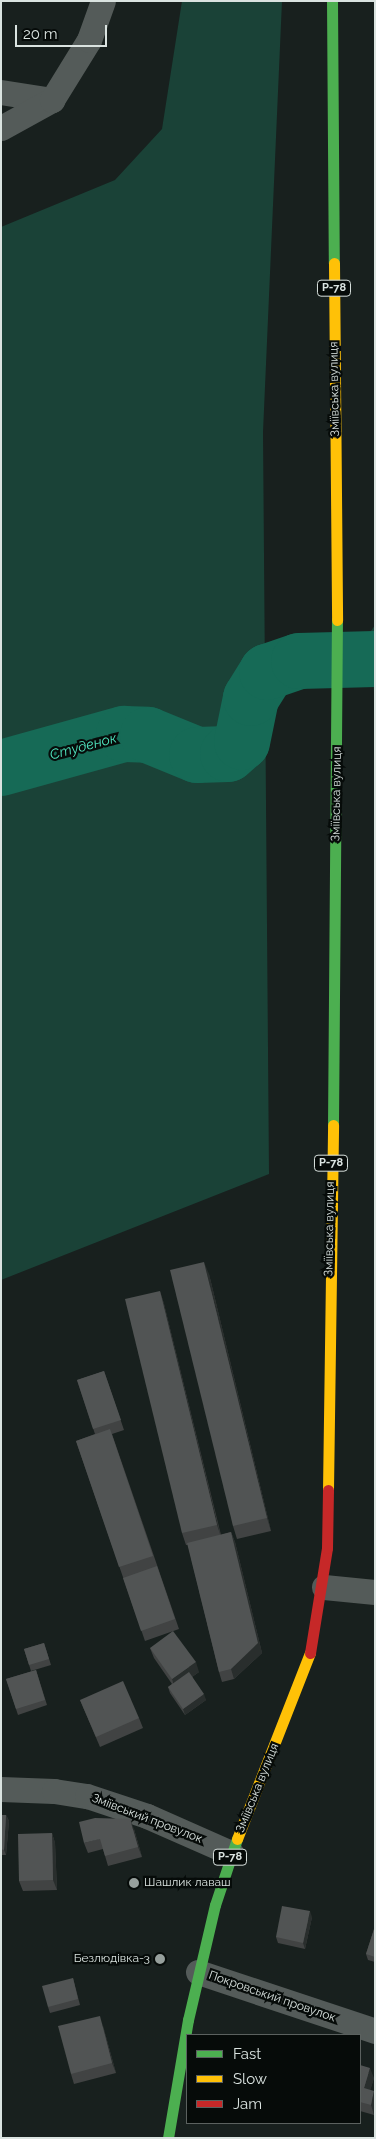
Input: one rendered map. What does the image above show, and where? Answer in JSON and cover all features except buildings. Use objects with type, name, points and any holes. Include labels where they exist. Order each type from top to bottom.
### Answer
[{"type":"main road","name":"Зміївська вулиця","points":[[187,2034],[198,1972],[231,1853],[305,1670],[324,1587],[329,1508],[338,740],[332,1]]},
{"type":"main road","name":"Зміївська вулиця","points":[[168,2138],[186,2038]]},
{"type":"street","points":[[1,128],[52,100],[89,40],[103,1]]},
{"type":"street","points":[[1,92],[52,100]]},
{"type":"street","points":[[324,1587],[375,1592]]},
{"type":"street","name":"Зміївський провулок","points":[[1,1789],[54,1791],[87,1796],[139,1813],[231,1853]]},
{"type":"street","name":"Покровський провулок","points":[[198,1972],[375,2032]]},
{"type":"green space","points":[[182,1],[282,1],[263,432],[269,1174],[1,1280],[1,227],[115,180],[162,129]]},
{"type":"green space","points":[[375,625],[375,713],[371,631]]},
{"type":"waterway","name":"Студенок","points":[[1,768],[124,734],[148,735],[197,755],[228,754],[242,742],[251,698],[267,672],[299,661],[375,659]]},
{"type":"traffic: fast","points":[[332,1],[334,263]]},
{"type":"traffic: fast","points":[[333,1125],[337,620]]},
{"type":"traffic: fast","points":[[168,2138],[188,2020],[215,1905],[237,1839]]},
{"type":"traffic: slow","points":[[334,263],[337,620]]},
{"type":"traffic: slow","points":[[328,1490],[333,1125]]},
{"type":"traffic: slow","points":[[237,1839],[310,1653]]},
{"type":"traffic: jam","points":[[310,1653],[327,1548],[328,1490]]},
{"type":"place","name":"Шашлик лаваш","points":[[134,1883]]},
{"type":"place","name":"Безлюдівка-3","points":[[160,1959]]}]
